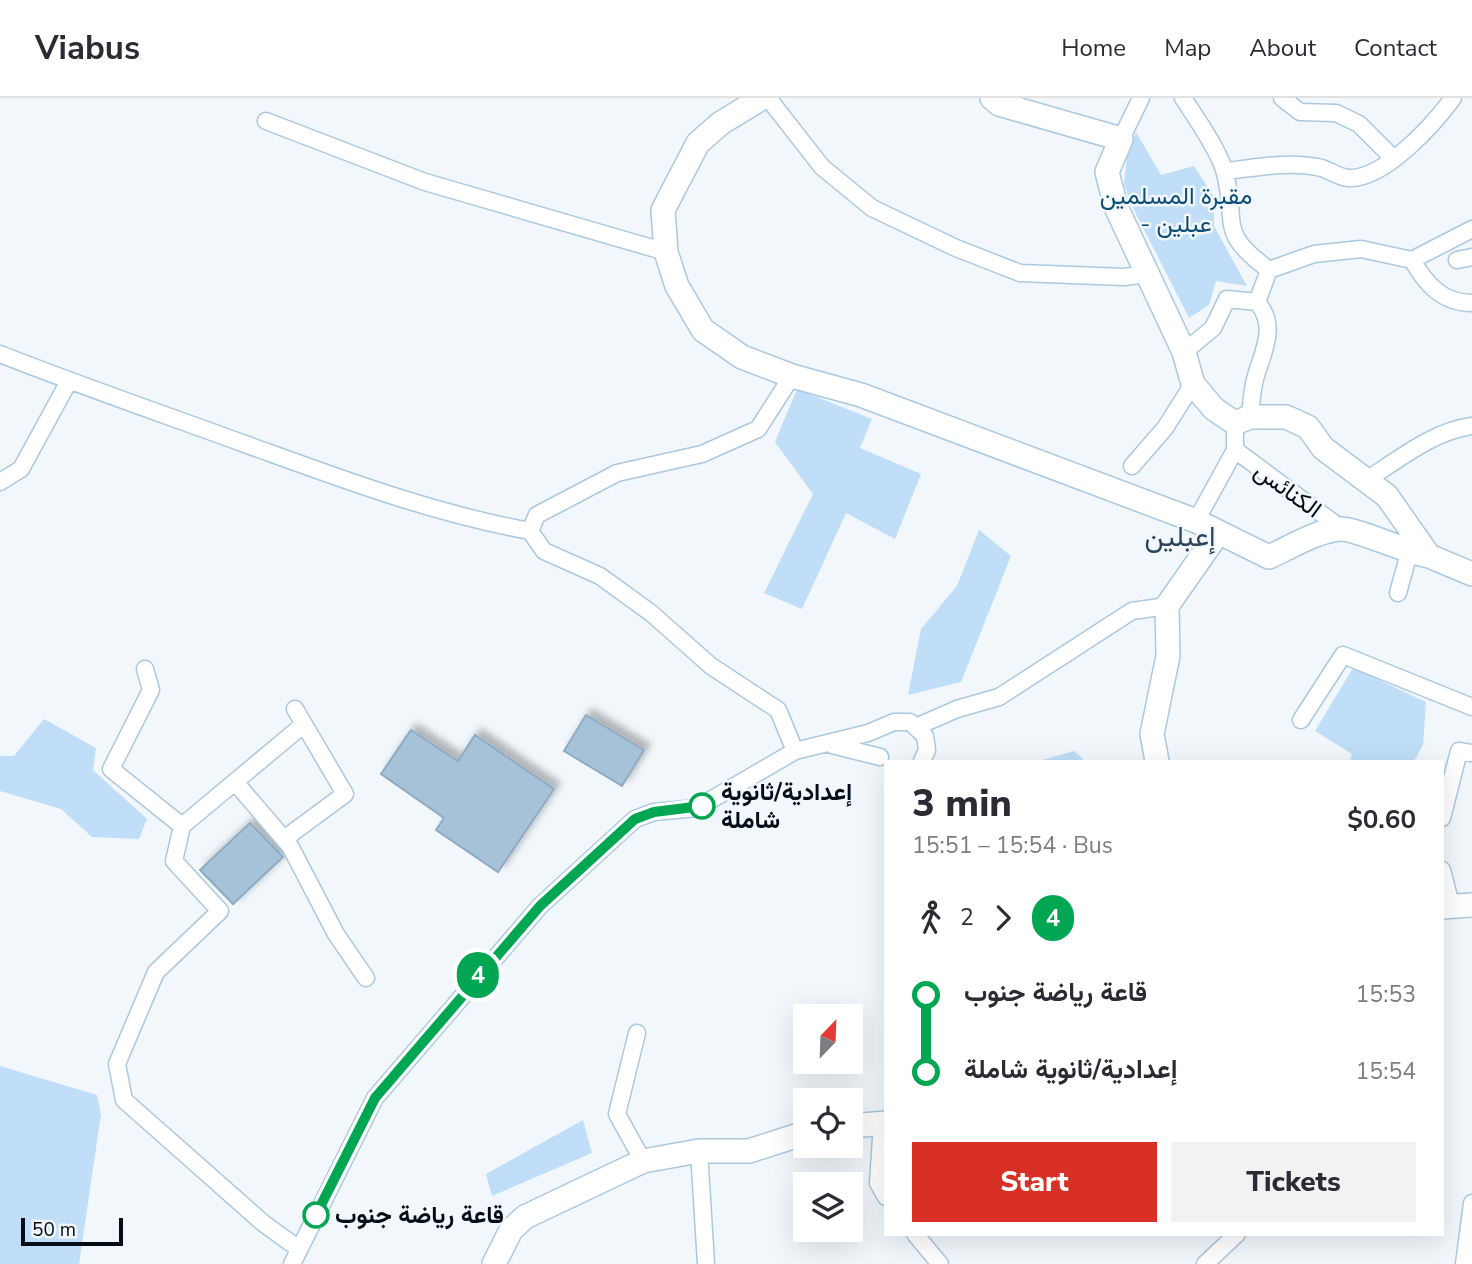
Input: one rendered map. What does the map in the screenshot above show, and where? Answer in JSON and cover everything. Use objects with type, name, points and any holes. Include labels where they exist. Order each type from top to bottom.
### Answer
[{"type":"street","points":[[762,98],[722,123],[698,143],[663,210],[666,252],[677,286],[703,330],[742,357],[792,376],[860,395],[1196,521],[1269,557],[1314,537],[1342,529],[1472,574]]},
{"type":"street","points":[[768,98],[822,167],[872,208],[956,248],[1020,273],[1124,277],[1148,274]]},
{"type":"street","points":[[992,98],[999,104],[1121,139]]},
{"type":"street","points":[[1141,98],[1107,172],[1116,207],[1184,352],[1194,384],[1214,409],[1242,420],[1286,417],[1308,427],[1323,448],[1387,496],[1419,554]]},
{"type":"street","points":[[1182,98],[1225,172],[1232,234],[1249,255],[1269,270]]},
{"type":"street","points":[[1282,98],[1300,112],[1336,113],[1359,124],[1393,158]]},
{"type":"street","points":[[1225,172],[1275,166],[1317,167],[1348,178],[1379,170],[1440,115],[1453,98]]},
{"type":"street","points":[[266,121],[425,182],[666,252]]},
{"type":"street","points":[[1184,352],[1213,328],[1227,299],[1257,302],[1269,270],[1314,254],[1361,249],[1412,260],[1472,229]]},
{"type":"street","points":[[1412,260],[1422,277],[1440,295],[1456,303],[1472,303]]},
{"type":"street","name":"الكنائس","points":[[1196,521],[1235,450],[1269,337],[1267,313],[1257,302]]},
{"type":"street","points":[[0,354],[398,500],[484,523],[530,531],[544,551],[600,576],[650,613],[711,666],[778,710],[795,751]]},
{"type":"street","points":[[530,531],[537,514],[617,473],[702,454],[758,429],[792,376]]},
{"type":"street","points":[[0,482],[21,469],[69,381]]},
{"type":"street","points":[[1132,466],[1165,428],[1194,384]]},
{"type":"street","points":[[1365,481],[1435,438],[1454,429],[1472,426]]},
{"type":"street","name":"الكنائس","points":[[1235,450],[1342,529]]},
{"type":"street","points":[[1157,760],[1152,734],[1168,656],[1167,606],[1218,534]]},
{"type":"street","points":[[1398,593],[1419,554]]},
{"type":"street","points":[[303,725],[182,826],[174,862],[220,911],[156,972],[117,1064],[124,1100],[263,1223],[295,1256],[375,1098],[540,906],[635,819],[654,812],[697,808],[795,751],[902,721],[918,726],[957,709],[999,697],[1132,611],[1167,606]]},
{"type":"street","points":[[1301,720],[1343,655],[1472,707]]},
{"type":"street","points":[[145,669],[151,690],[111,769],[182,826]]},
{"type":"street","points":[[284,839],[345,794],[295,709]]},
{"type":"street","points":[[826,744],[883,760],[879,737],[888,725]]},
{"type":"street","points":[[918,726],[927,741],[926,760]]},
{"type":"street","points":[[1444,810],[1459,751],[1472,753]]},
{"type":"street","points":[[235,782],[284,839],[336,934],[366,978]]},
{"type":"street","points":[[1444,876],[1455,906]]},
{"type":"street","points":[[637,1032],[617,1114],[643,1161]]},
{"type":"street","points":[[863,1125],[884,1124],[878,1184],[884,1194]]},
{"type":"street","points":[[494,1264],[511,1230],[525,1217],[643,1161],[699,1151],[749,1151],[793,1137]]},
{"type":"street","points":[[699,1151],[706,1264]]},
{"type":"street","points":[[1464,1264],[1472,1203]]},
{"type":"street","points":[[917,1236],[940,1264]]},
{"type":"street","points":[[1205,1264],[1235,1236]]},
{"type":"green space","name":"مقبرة المسلمين - عبلين","points":[[1136,132],[1161,175],[1194,166],[1214,197],[1214,226],[1247,286],[1216,281],[1209,305],[1189,318],[1131,204],[1124,184],[1127,155]]},
{"type":"green space","points":[[797,389],[872,419],[860,448],[921,474],[895,539],[846,513],[802,609],[764,593],[813,494],[775,442]]},
{"type":"green space","points":[[979,530],[1011,556],[961,682],[908,695],[921,629],[957,586]]},
{"type":"green space","points":[[1353,668],[1426,702],[1423,745],[1415,760],[1350,760],[1352,754],[1315,731]]},
{"type":"green space","points":[[44,719],[96,748],[93,770],[147,819],[139,839],[92,837],[61,809],[0,791],[0,756],[14,756]]},
{"type":"green space","points":[[1074,751],[1084,760],[1042,760]]},
{"type":"green space","points":[[0,1066],[97,1095],[101,1114],[79,1264],[0,1264]]},
{"type":"green space","points":[[583,1120],[592,1153],[492,1196],[486,1174]]},
{"type":"building","points":[[586,715],[644,750],[622,786],[564,751]]},
{"type":"building","points":[[411,730],[458,761],[475,735],[554,789],[498,872],[436,830],[444,818],[381,774]]},
{"type":"building","points":[[250,823],[283,857],[233,904],[200,870]]},
{"type":"bus line","name":"4","points":[[316,1215],[375,1098],[540,906],[585,861],[635,819],[654,812],[702,806]]},
{"type":"place","name":"إعدادية/ثانوية شاملة","points":[[702,806]]},
{"type":"place","name":"قاعة رياضة جنوب","points":[[316,1215]]},
{"type":"district","name":"إعبلين","points":[[1180,537]]}]
